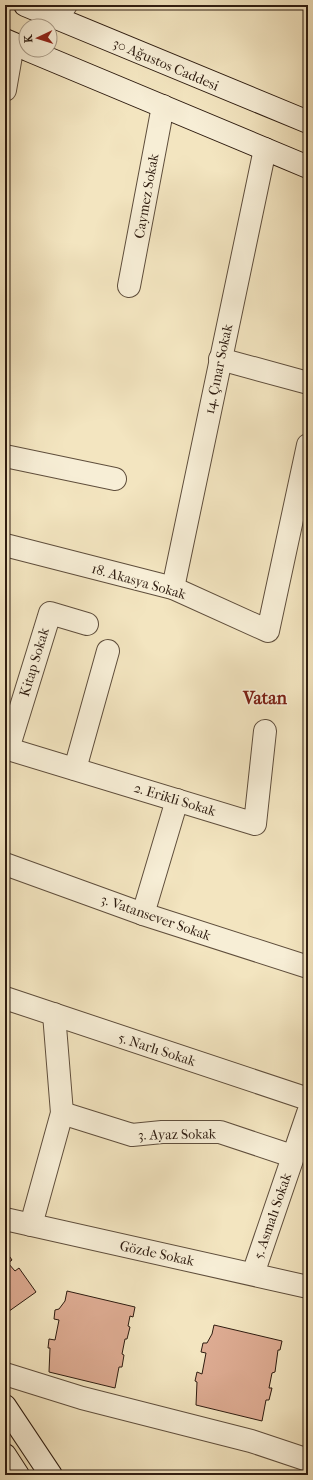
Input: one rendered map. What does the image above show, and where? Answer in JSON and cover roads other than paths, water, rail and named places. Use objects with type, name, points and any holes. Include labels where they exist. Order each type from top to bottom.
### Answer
[{"type":"street","name":"30 Ağustos Caddesi","points":[[25,5],[60,11],[308,122]]},
{"type":"street","points":[[5,90],[18,46]]},
{"type":"street","points":[[47,58],[308,167]]},
{"type":"street","name":"Caymez Sokak","points":[[130,286],[163,106]]},
{"type":"street","name":"14. Çınar Sokak","points":[[173,588],[265,149]]},
{"type":"street","points":[[220,360],[308,383]]},
{"type":"street","name":"18. Akasya Sokak","points":[[5,545],[173,588],[268,631],[308,445]]},
{"type":"street","points":[[5,456],[116,478]]},
{"type":"street","name":"Kitap Sokak","points":[[6,748],[50,613],[88,624]]},
{"type":"street","points":[[75,769],[108,651]]},
{"type":"street","name":"2. Erikli Sokak","points":[[6,748],[255,824],[265,731]]},
{"type":"street","points":[[143,914],[177,800]]},
{"type":"street","name":"3. Vatansever Sokak","points":[[5,864],[143,914],[308,967]]},
{"type":"street","name":"5. Narlı Sokak","points":[[5,998],[308,1099]]},
{"type":"street","points":[[31,1225],[62,1112],[54,1014]]},
{"type":"street","name":"3. Ayaz Sokak","points":[[62,1112],[132,1135],[162,1132],[220,1132],[300,1146]]},
{"type":"street","name":"5. Asmalı Sokak","points":[[252,1274],[300,1146],[308,1113]]},
{"type":"street","name":"Gözde Sokak","points":[[5,1219],[308,1287]]},
{"type":"street","points":[[5,1374],[82,1398],[251,1441],[308,1460]]},
{"type":"street","points":[[5,1406],[51,1475]]},
{"type":"street","points":[[5,1455],[18,1475]]},
{"type":"district","name":"Vatan","points":[[265,698]]}]
